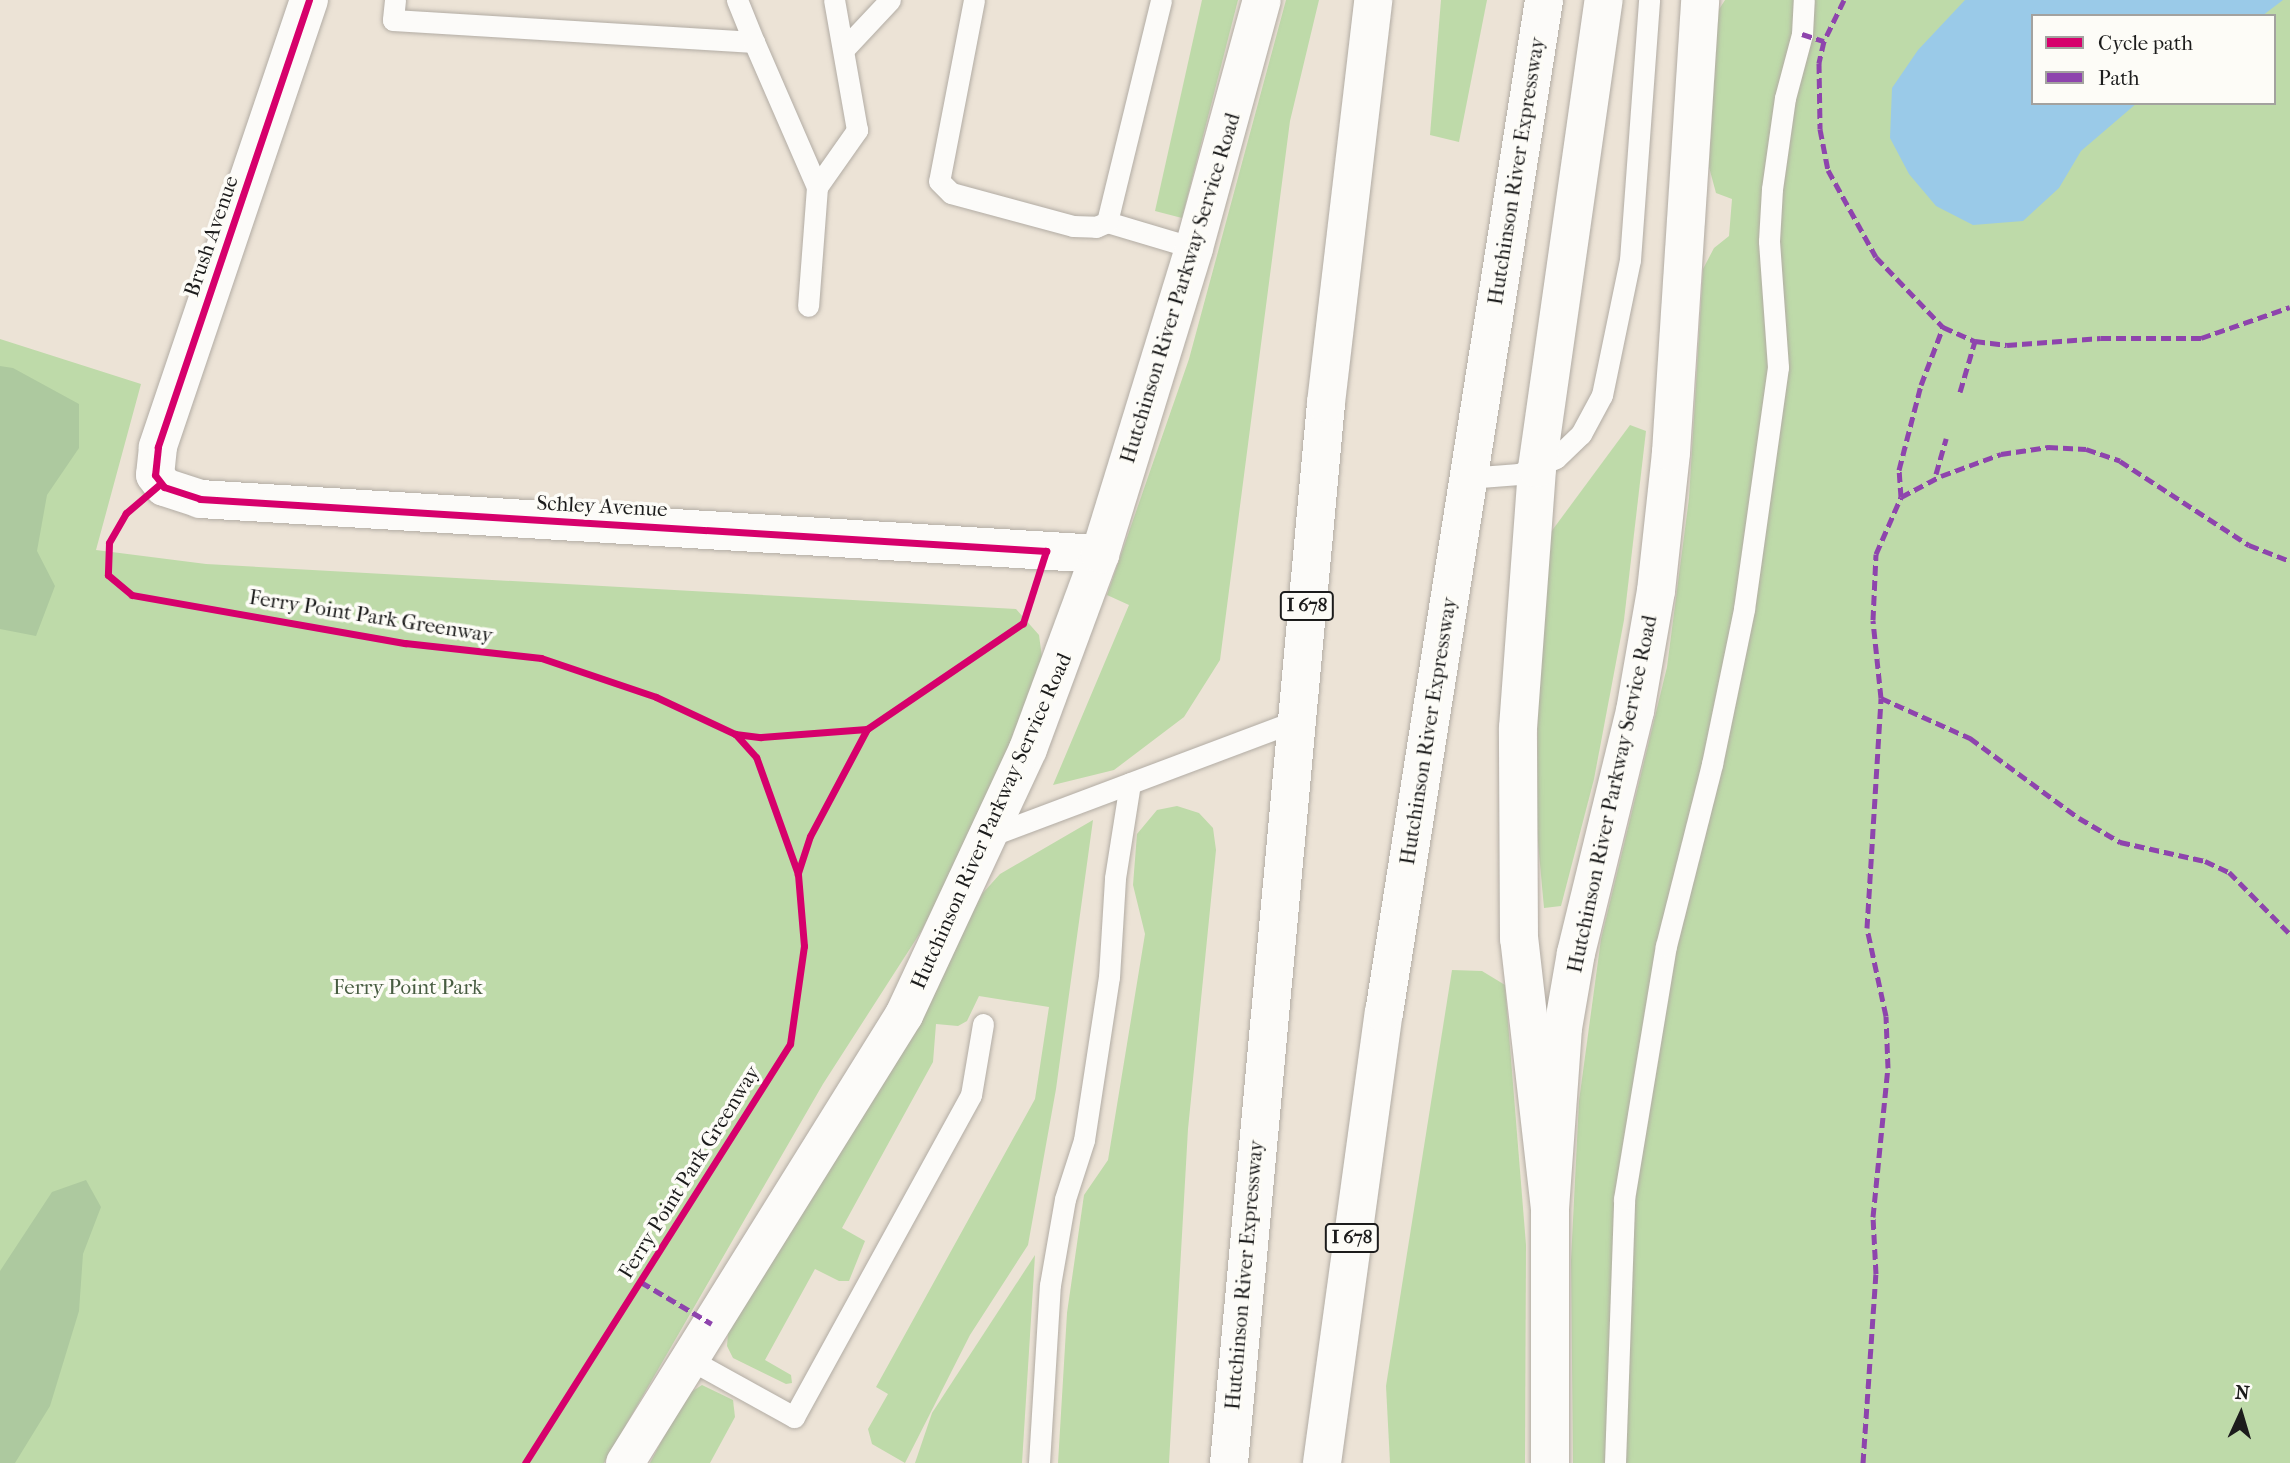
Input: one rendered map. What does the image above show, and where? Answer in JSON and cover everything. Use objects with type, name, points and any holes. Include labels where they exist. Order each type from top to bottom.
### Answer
[{"type":"main road","name":"Brush Avenue","points":[[160,484],[155,469],[158,447],[309,0]]},
{"type":"main road","name":"Hutchinson River Parkway Service Road","points":[[625,1463],[904,1015],[1046,709],[1100,554],[1194,248],[1262,0]]},
{"type":"main road","name":"Hutchinson River Expressway","points":[[1229,1463],[1327,390],[1373,0]]},
{"type":"main road","name":"Hutchinson River Expressway","points":[[1322,1463],[1364,1148],[1544,0]]},
{"type":"main road","points":[[1550,1209],[1522,973],[1516,872],[1518,728],[1537,468],[1604,0]]},
{"type":"main road","name":"Hutchinson River Parkway Service Road","points":[[1550,1463],[1550,1209],[1568,994],[1644,668],[1661,550],[1700,0]]},
{"type":"main road","name":"Schley Avenue","points":[[160,484],[175,494],[200,499],[1100,554]]},
{"type":"lane","points":[[395,0],[393,20],[754,42]]},
{"type":"lane","points":[[737,0],[817,187],[808,306]]},
{"type":"lane","points":[[817,187],[857,130],[834,0]]},
{"type":"lane","points":[[844,48],[890,0]]},
{"type":"lane","points":[[974,0],[939,181],[951,193],[1073,226],[1096,227],[1107,222],[1194,248]]},
{"type":"lane","points":[[1107,222],[1161,0]]},
{"type":"lane","points":[[1467,478],[1519,474],[1537,468],[1581,434],[1602,395],[1630,260],[1649,0]]},
{"type":"lane","points":[[1615,1463],[1624,1199],[1666,946],[1713,764],[1744,609],[1777,376],[1777,315],[1769,241],[1772,189],[1784,98],[1802,34],[1804,0]]},
{"type":"lane","points":[[987,837],[1296,721]]},
{"type":"lane","points":[[1039,1463],[1050,1285],[1065,1199],[1084,1140],[1109,977],[1115,878],[1130,783]]},
{"type":"lane","points":[[689,1359],[794,1417],[971,1096],[983,1024]]},
{"type":"green space","points":[[1202,0],[1238,0],[1182,218],[1155,211]]},
{"type":"green space","points":[[1286,0],[1319,0],[1290,121],[1220,660],[1184,717],[1114,770],[1053,785],[1129,605],[1107,595],[1189,359]]},
{"type":"green space","points":[[1441,0],[1487,0],[1459,142],[1430,135]]},
{"type":"green space","points":[[1725,0],[2290,0],[2290,1463],[1573,1463],[1571,1260],[1579,1101],[1601,939],[1667,667],[1689,498],[1703,269],[1714,248],[1729,236],[1732,199],[1716,193],[1709,167],[1718,11]]},
{"type":"green space","name":"Ferry Point Park","points":[[0,339],[141,384],[96,550],[206,564],[1016,609],[1039,635],[1043,665],[1000,780],[922,930],[823,1084],[604,1463],[0,1463]]},
{"type":"green space","points":[[0,366],[13,368],[79,404],[79,448],[47,495],[37,551],[55,586],[36,636],[0,629]]},
{"type":"green space","points":[[1630,425],[1646,431],[1624,620],[1594,779],[1561,906],[1544,908],[1537,831],[1538,640],[1548,536]]},
{"type":"green space","points":[[1177,806],[1199,813],[1213,828],[1216,850],[1188,1129],[1169,1463],[1058,1463],[1067,1313],[1084,1195],[1108,1160],[1145,934],[1133,885],[1137,834],[1157,810]]},
{"type":"green space","points":[[1093,820],[1056,1089],[1028,1245],[970,1335],[905,1463],[872,1444],[868,1429],[888,1394],[876,1387],[1035,1099],[1049,1007],[979,996],[967,1021],[958,1026],[936,1024],[933,1062],[842,1228],[865,1241],[849,1281],[839,1281],[815,1269],[765,1360],[791,1375],[792,1383],[786,1384],[733,1358],[727,1346],[729,1321],[936,982],[982,894],[1000,874]]},
{"type":"green space","points":[[1452,970],[1482,971],[1505,985],[1526,1245],[1525,1463],[1390,1463],[1386,1386]]},
{"type":"green space","points":[[86,1180],[101,1207],[83,1254],[79,1311],[50,1406],[15,1463],[0,1463],[0,1271],[52,1192]]},
{"type":"green space","points":[[1035,1255],[1022,1463],[915,1463],[932,1413]]},
{"type":"green space","points":[[702,1385],[733,1400],[735,1417],[710,1463],[650,1463],[685,1396]]},
{"type":"water","points":[[1965,0],[2283,0],[2265,14],[2031,14],[2031,105],[2135,105],[2081,151],[2059,188],[2023,221],[1973,225],[1936,206],[1909,174],[1890,138],[1892,88],[1918,50]]},
{"type":"marked path","points":[[1844,0],[1824,41],[1819,63],[1820,129],[1828,170],[1876,257],[1943,327]]},
{"type":"marked path","points":[[1802,34],[1824,41]]},
{"type":"marked path","points":[[1901,497],[1899,470],[1921,385],[1943,327],[1975,341],[2007,345],[2101,338],[2201,338],[2290,307]]},
{"type":"marked path","points":[[1960,392],[1975,341]]},
{"type":"marked path","points":[[1936,474],[1946,438]]},
{"type":"marked path","points":[[1863,1463],[1876,1274],[1873,1217],[1888,1068],[1886,1016],[1867,928],[1881,698],[1873,620],[1876,554],[1901,497],[1941,476],[2001,454],[2048,447],[2086,449],[2120,461],[2249,545],[2290,561]]},
{"type":"marked path","points":[[1881,698],[1970,738],[2079,818],[2120,842],[2205,861],[2229,872],[2290,934]]},
{"type":"marked path","points":[[641,1282],[712,1324]]},
{"type":"cycle path","points":[[309,0],[158,447],[155,475],[164,487],[200,499],[1046,551],[1023,623],[867,729],[810,836],[798,874]]},
{"type":"cycle path","name":"Ferry Point Park Greenway","points":[[160,484],[126,513],[109,543],[108,575],[132,595],[405,643],[541,658],[656,697],[735,734],[761,737],[867,729]]},
{"type":"cycle path","name":"Ferry Point Park Greenway","points":[[525,1463],[790,1044],[804,946],[798,874],[756,757],[735,734]]}]
